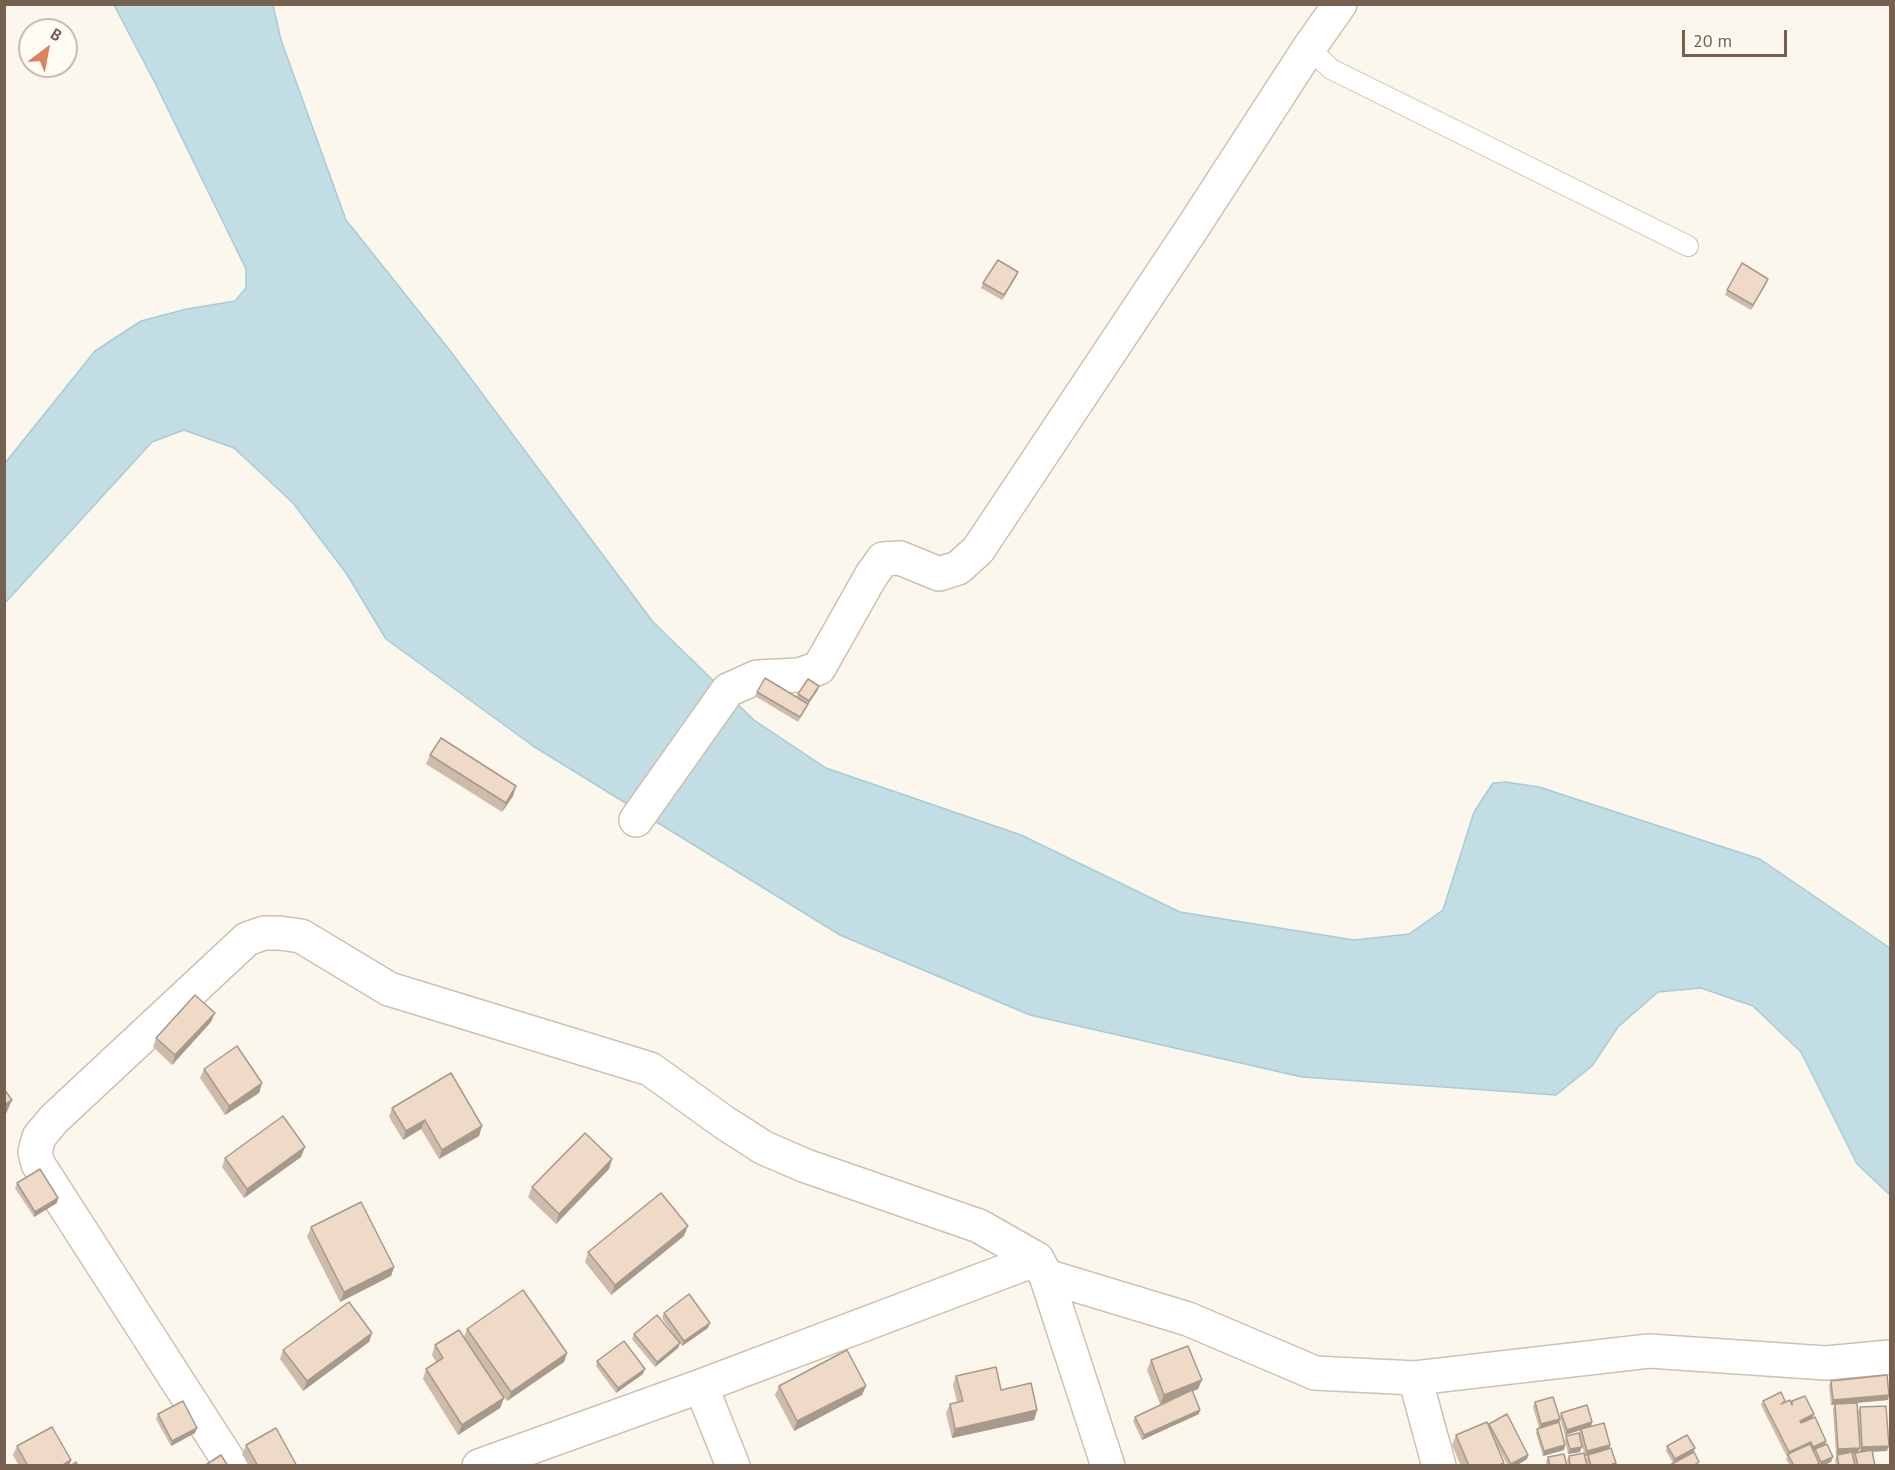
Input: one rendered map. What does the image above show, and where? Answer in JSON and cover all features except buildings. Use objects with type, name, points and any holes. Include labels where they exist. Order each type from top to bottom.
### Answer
[{"type":"street","points":[[636,820],[728,690],[757,677],[799,675],[819,668],[883,559],[900,558],[939,574],[958,568],[978,550],[1340,4]]},
{"type":"street","points":[[232,1466],[38,1164],[34,1152],[39,1137],[54,1119],[247,939],[264,933],[301,936],[388,988],[650,1069],[764,1148],[806,1166],[979,1226],[1042,1267],[1188,1318],[1315,1373],[1415,1378],[1649,1351],[1826,1363],[1890,1357]]},
{"type":"street","points":[[479,1466],[1042,1267]]},
{"type":"street","points":[[1042,1267],[1108,1466]]},
{"type":"street","points":[[1415,1378],[1439,1466]]},
{"type":"street","points":[[701,1386],[733,1466]]},
{"type":"lane","points":[[1309,48],[1331,69],[1688,246]]},
{"type":"water","points":[[114,5],[273,5],[281,40],[346,220],[448,348],[653,622],[754,720],[826,768],[1021,835],[1180,912],[1354,940],[1409,934],[1443,910],[1474,812],[1493,783],[1506,782],[1539,787],[1760,859],[1890,948],[1890,1195],[1857,1164],[1801,1052],[1753,1006],[1701,988],[1658,992],[1618,1027],[1592,1066],[1556,1095],[1302,1077],[1030,1015],[840,935],[533,746],[386,639],[346,573],[293,503],[234,448],[184,430],[152,442],[5,603],[5,463],[95,351],[141,321],[187,309],[235,301],[246,288],[246,269]]}]
